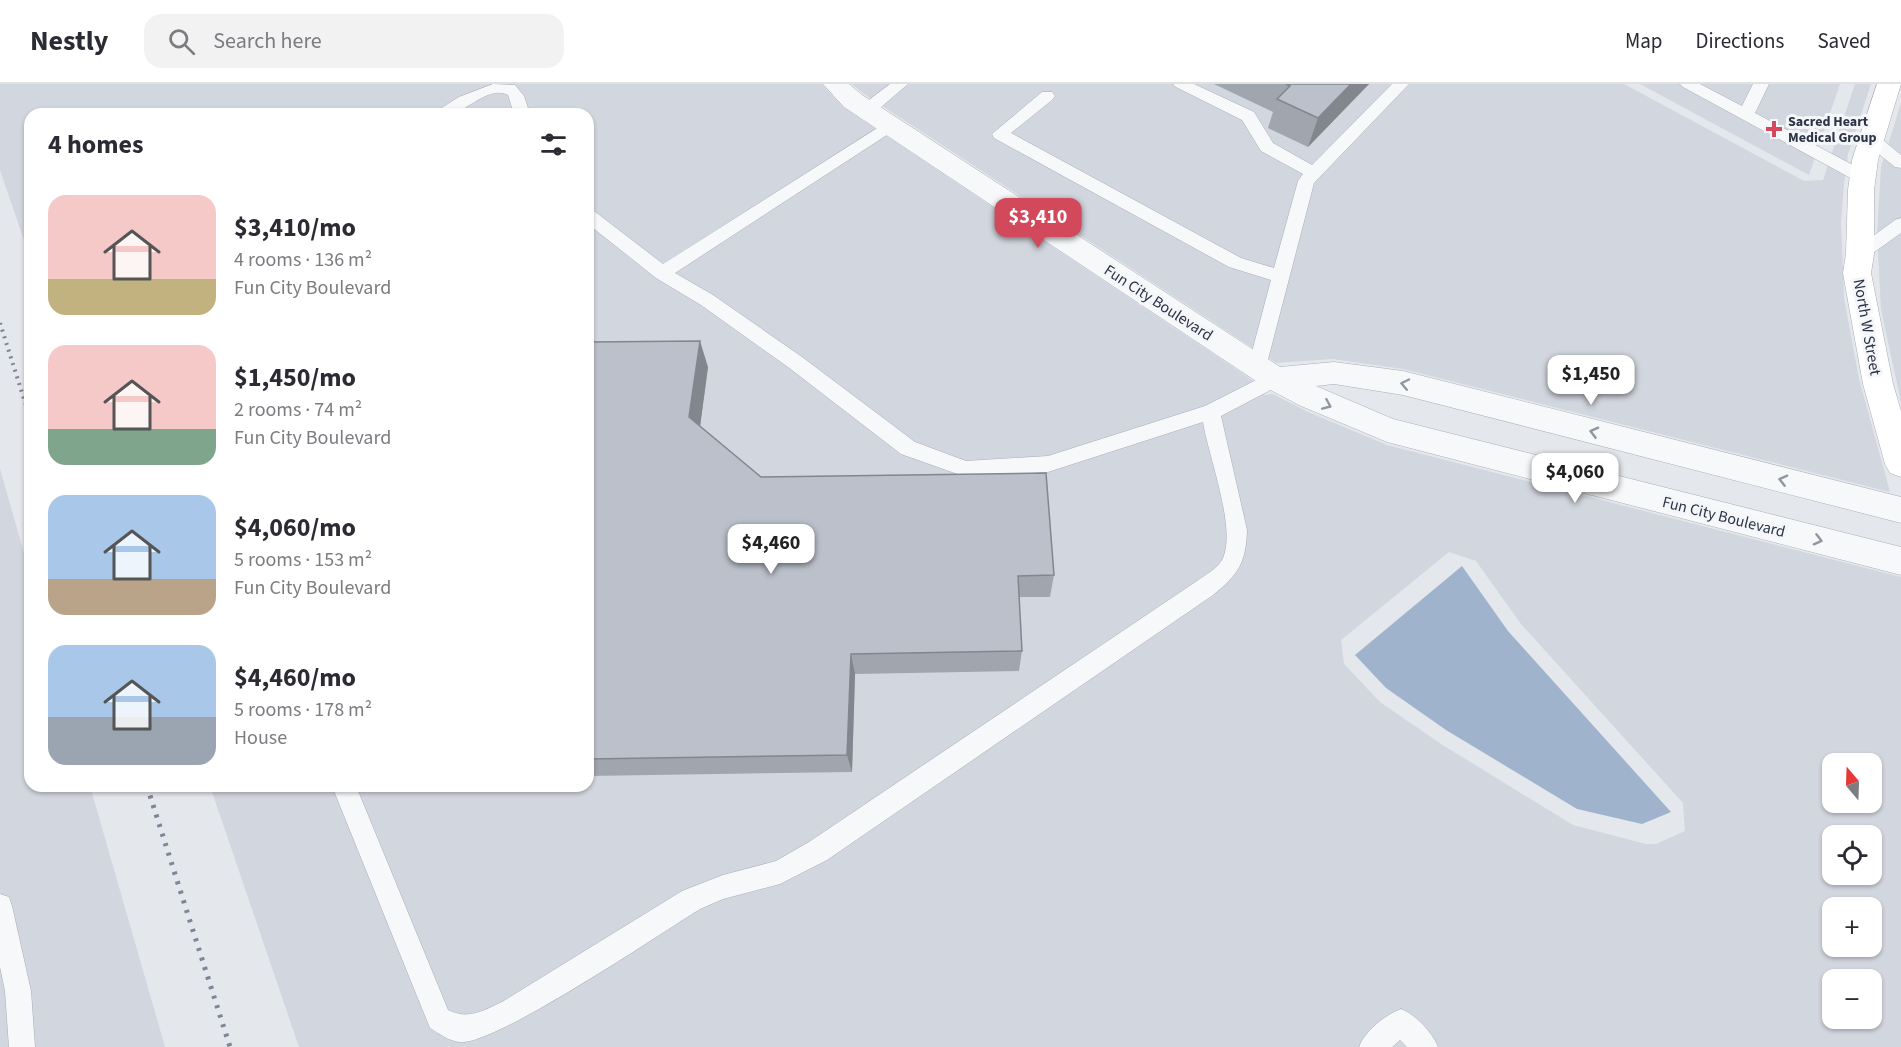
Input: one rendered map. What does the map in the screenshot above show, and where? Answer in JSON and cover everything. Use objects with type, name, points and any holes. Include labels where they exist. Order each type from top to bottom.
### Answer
[{"type":"main road","name":"North W Street","points":[[1889,84],[1871,139],[1862,177],[1860,254],[1857,273],[1878,384],[1901,464]]},
{"type":"street","name":"Fun City Boulevard","points":[[836,84],[867,110],[1266,373],[1312,398],[1387,430],[1901,561]]},
{"type":"street","points":[[1266,373],[1334,373],[1403,383],[1901,510]]},
{"type":"lane","points":[[867,110],[900,84]]},
{"type":"lane","points":[[1181,84],[1248,116],[1267,147],[1313,173]]},
{"type":"lane","points":[[594,220],[662,273],[707,300],[795,362],[908,448],[966,469],[1048,464],[1211,412],[1266,373],[1281,276],[1306,180],[1401,84]]},
{"type":"lane","points":[[1688,84],[1862,177]]},
{"type":"lane","points":[[1746,115],[1761,84]]},
{"type":"lane","points":[[450,108],[474,93],[500,86],[510,88],[515,93],[520,108]]},
{"type":"lane","points":[[1047,96],[1000,134],[1235,264],[1281,276]]},
{"type":"lane","points":[[662,273],[890,125]]},
{"type":"lane","points":[[1871,139],[1901,163]]},
{"type":"lane","points":[[1860,254],[1901,224]]},
{"type":"lane","points":[[346,792],[438,1019],[459,1029],[477,1027],[511,1011],[691,900],[723,887],[780,872],[818,851],[1206,588],[1232,565],[1237,550],[1237,527],[1213,433],[1211,412]]},
{"type":"lane","points":[[0,906],[18,991],[22,1047]]},
{"type":"lane","points":[[1372,1047],[1401,1022],[1425,1047]]},
{"type":"shaded area","points":[[0,84],[821,84],[843,107],[1248,377],[1261,387],[1264,395],[1273,394],[1308,412],[1387,445],[1901,577],[1901,1047],[299,1047],[212,792],[594,792],[594,108],[24,108],[24,240],[0,170]],"holes":[[[1449,552],[1476,561],[1521,624],[1683,803],[1685,831],[1656,844],[1646,844],[1573,825],[1441,744],[1380,702],[1344,664],[1341,640]]]},
{"type":"shaded area","points":[[852,84],[1624,84],[1804,181],[1823,180],[1855,84],[1871,84],[1848,154],[1844,184],[1841,222],[1844,298],[1859,379],[1890,492],[1403,369],[1332,359],[1276,363]]},
{"type":"shaded area","name":"Sacred Heart Medical Group","points":[[1640,84],[1840,84],[1809,175]]},
{"type":"shaded area","points":[[1901,103],[1901,402],[1881,309],[1877,234],[1881,167]]},
{"type":"shaded area","points":[[0,469],[24,553],[24,792],[92,792],[165,1047],[0,1047]]},
{"type":"water","points":[[1462,566],[1508,631],[1671,812],[1642,824],[1577,809],[1446,730],[1386,688],[1355,655]]},
{"type":"building","points":[[1286,84],[1351,84],[1318,118],[1277,99],[1290,86]]},
{"type":"building","points":[[700,341],[689,417],[761,477],[1046,473],[1054,575],[1018,576],[1022,651],[851,654],[847,755],[594,759],[594,342]]},
{"type":"railway","points":[[0,323],[24,399]]},
{"type":"railway","points":[[149,792],[230,1047]]},
{"type":"place","name":"Sacred Heart Medical Group","points":[[1774,129]]}]
